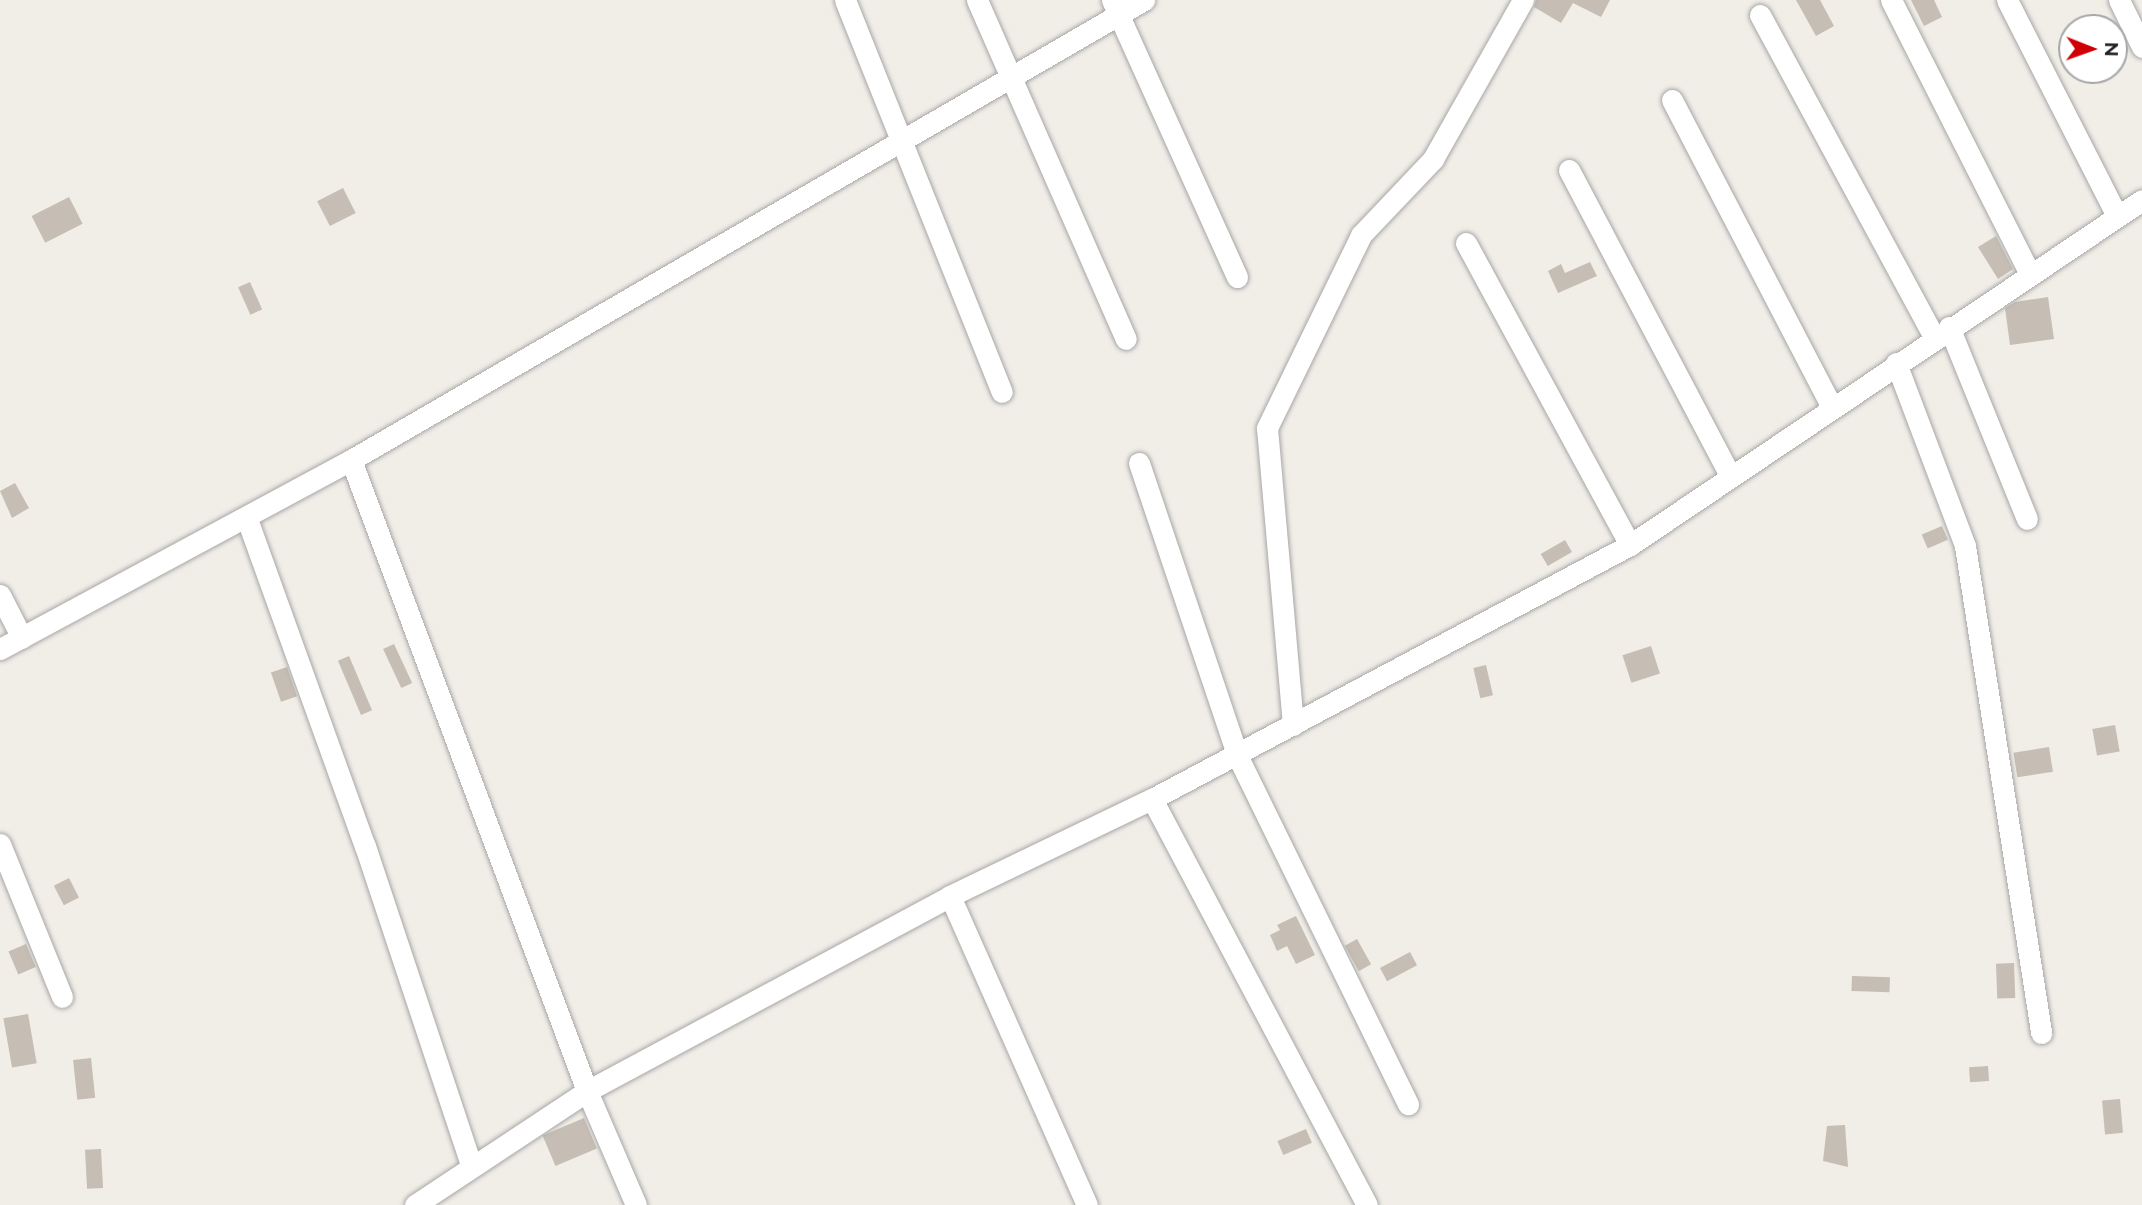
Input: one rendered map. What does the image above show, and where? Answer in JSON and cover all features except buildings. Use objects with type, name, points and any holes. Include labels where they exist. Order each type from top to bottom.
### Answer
[{"type":"street","points":[[845,0],[1002,392]]},
{"type":"street","points":[[977,0],[1126,339]]},
{"type":"street","points":[[0,649],[247,519],[351,460],[1011,77],[1115,7],[1144,0]]},
{"type":"street","points":[[1293,725],[1267,428],[1362,235],[1433,159],[1522,0]]},
{"type":"street","points":[[1891,0],[2030,274]]},
{"type":"street","points":[[2007,0],[2118,216]]},
{"type":"street","points":[[2119,0],[2142,47]]},
{"type":"street","points":[[1115,7],[1237,277]]},
{"type":"street","points":[[1760,15],[1942,332],[2027,519]]},
{"type":"street","points":[[1672,100],[1832,407]]},
{"type":"street","points":[[1569,170],[1731,477]]},
{"type":"street","points":[[415,1205],[587,1091],[950,896],[1152,799],[1630,545],[1942,332],[2142,200]]},
{"type":"street","points":[[1466,243],[1630,545]]},
{"type":"street","points":[[1896,363],[1965,547],[2041,1033]]},
{"type":"street","points":[[351,460],[587,1091],[636,1205]]},
{"type":"street","points":[[1139,463],[1237,755],[1408,1104]]},
{"type":"street","points":[[247,519],[365,846],[471,1167]]},
{"type":"street","points":[[0,595],[22,638]]},
{"type":"street","points":[[1152,799],[1367,1205]]},
{"type":"street","points":[[0,844],[62,997]]},
{"type":"street","points":[[950,896],[1087,1205]]}]
